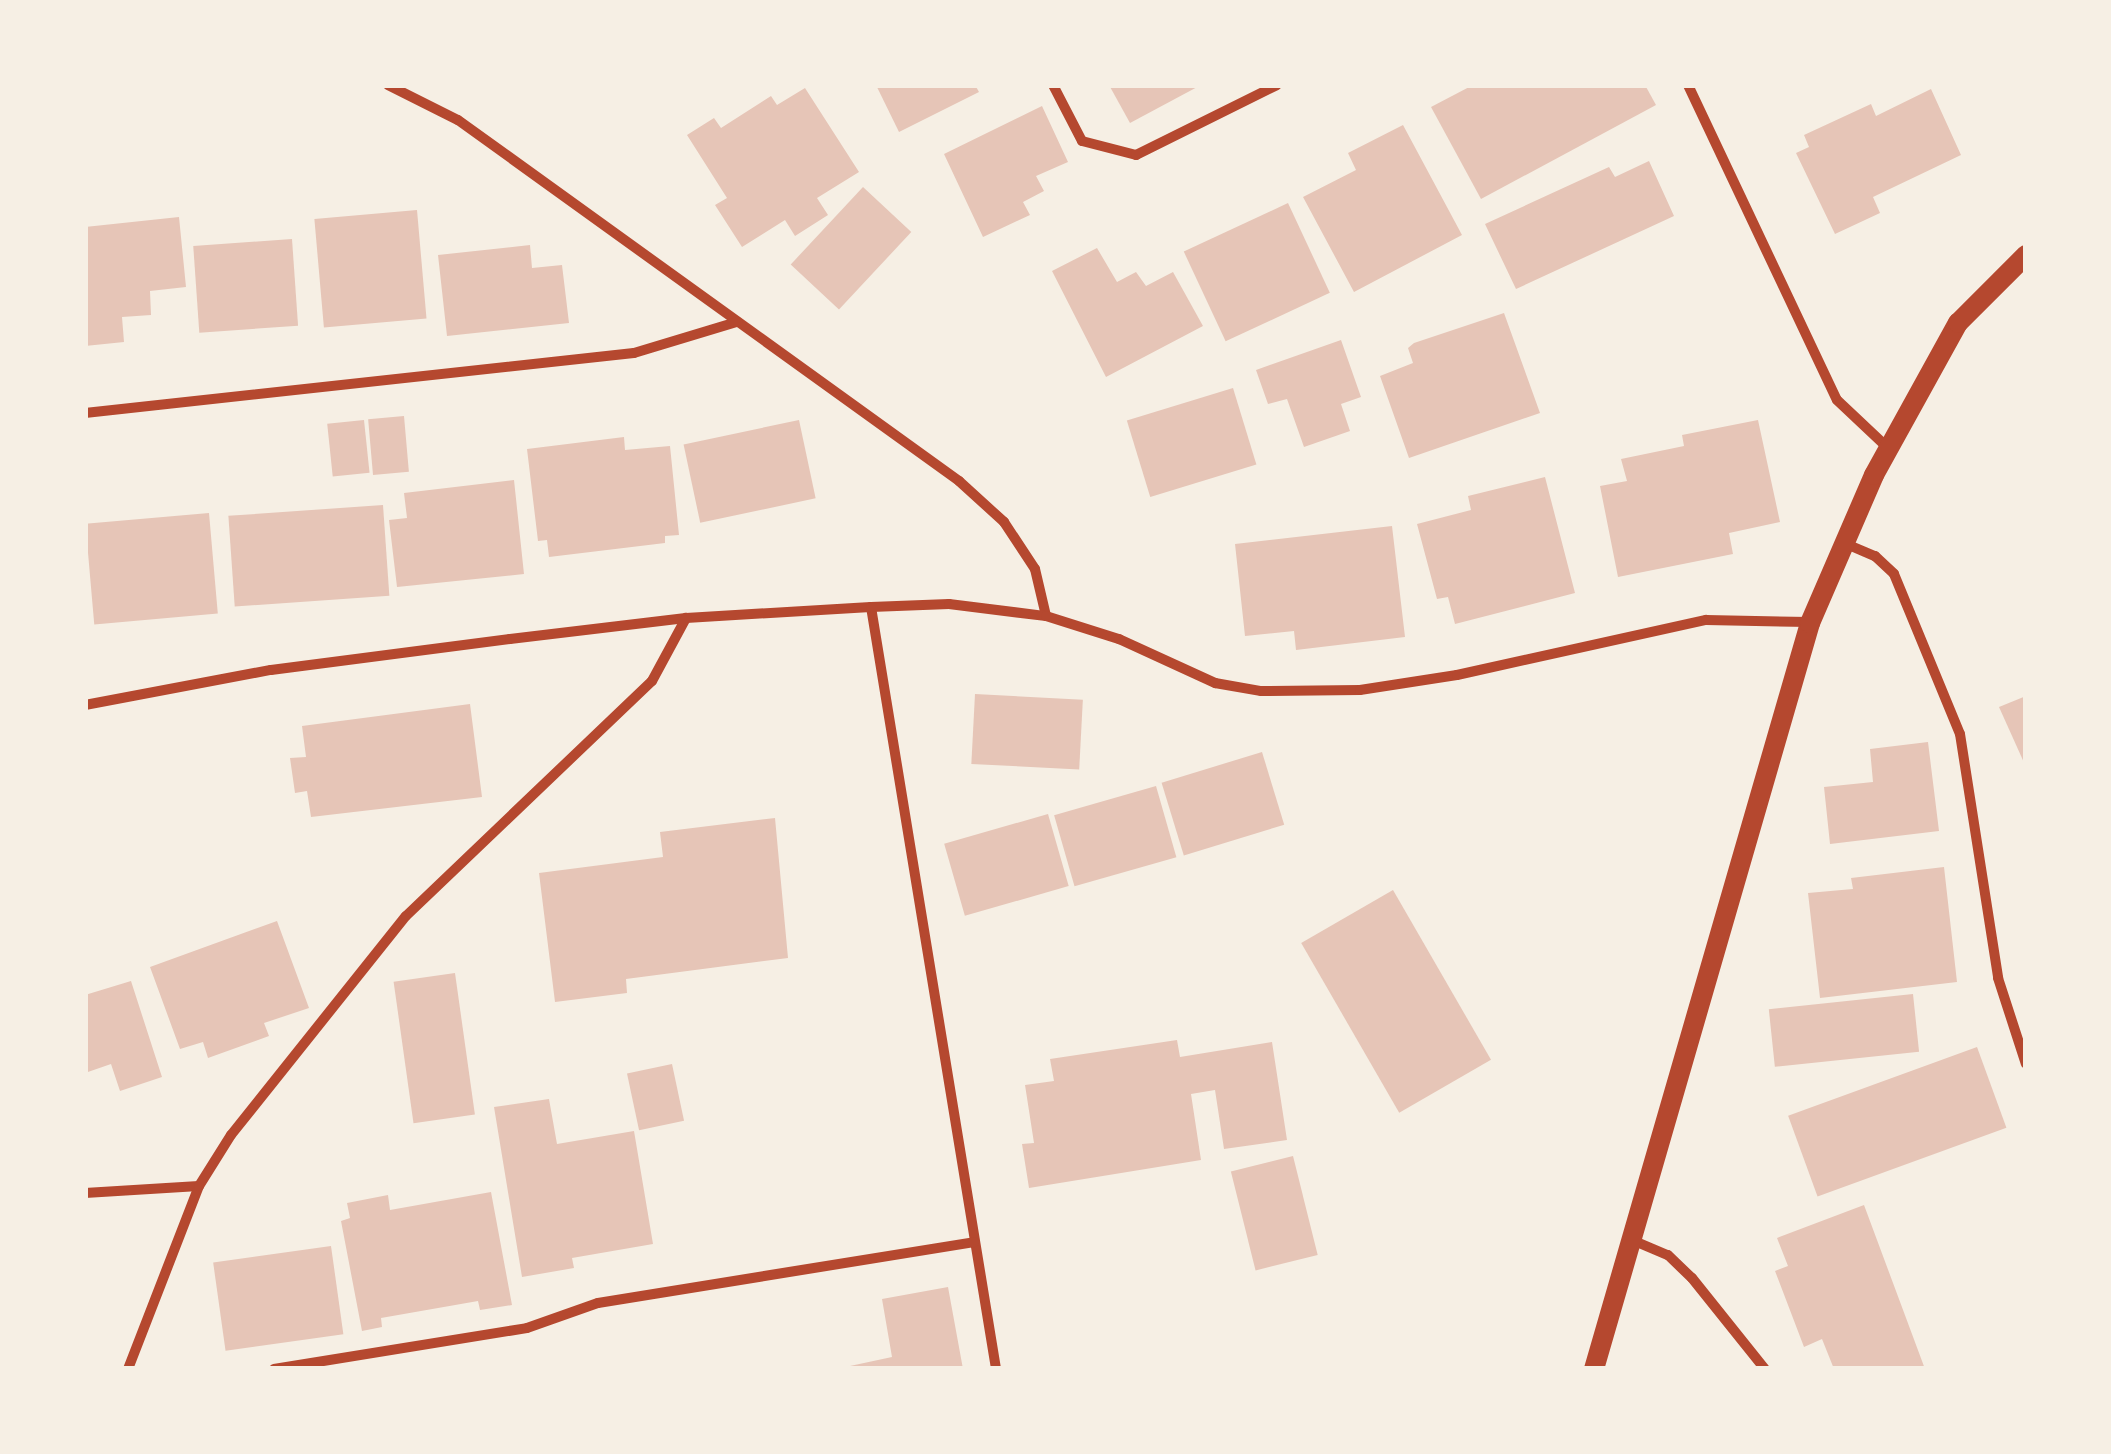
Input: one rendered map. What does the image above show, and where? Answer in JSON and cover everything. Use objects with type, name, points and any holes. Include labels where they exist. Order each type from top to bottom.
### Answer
[{"type":"main road","points":[[1594,1369],[1810,622],[1889,448],[1958,323],[2026,255]]},
{"type":"street","points":[[388,85],[404,88],[458,120],[737,322],[887,424],[1004,522],[1036,570],[1046,616]]},
{"type":"street","points":[[1053,85],[1082,142],[1136,155],[1277,85]]},
{"type":"street","points":[[1688,85],[1837,400],[1889,448]]},
{"type":"street","points":[[85,413],[634,353],[737,322]]},
{"type":"street","points":[[1844,543],[1875,556],[1894,574],[1960,734],[1998,978],[2026,1064]]},
{"type":"street","points":[[85,705],[271,670],[686,618],[871,607],[949,604],[1046,616],[1118,639],[1215,683],[1276,691],[1360,690],[1457,675],[1706,620],[1810,622]]},
{"type":"street","points":[[871,607],[996,1369]]},
{"type":"street","points":[[128,1369],[199,1186],[231,1135],[406,916],[652,680],[686,618]]},
{"type":"street","points":[[85,1193],[199,1186]]},
{"type":"street","points":[[1630,1239],[1668,1255],[1692,1278],[1765,1369]]},
{"type":"street","points":[[274,1369],[527,1328],[598,1303],[974,1242]]},
{"type":"building","points":[[876,85],[975,85],[979,92],[899,132]]},
{"type":"building","points":[[1109,85],[1201,85],[1130,123]]},
{"type":"building","points":[[1473,85],[1645,85],[1656,105],[1481,199],[1431,107]]},
{"type":"building","points":[[805,88],[859,172],[817,198],[828,215],[795,236],[785,220],[742,247],[715,205],[727,198],[687,135],[714,118],[721,128],[771,96],[777,105]]},
{"type":"building","points":[[1931,89],[1961,155],[1873,197],[1880,213],[1835,234],[1796,153],[1809,147],[1804,135],[1871,104],[1876,116]]},
{"type":"building","points":[[1042,106],[1068,162],[1036,176],[1044,191],[1023,202],[1030,215],[983,237],[944,154]]},
{"type":"building","points":[[1403,125],[1462,235],[1354,292],[1303,197],[1356,170],[1348,153]]},
{"type":"building","points":[[1649,161],[1674,216],[1516,289],[1485,224],[1609,167],[1615,177]]},
{"type":"building","points":[[863,187],[911,232],[839,310],[791,265]]},
{"type":"building","points":[[1288,203],[1330,293],[1226,341],[1184,252]]},
{"type":"building","points":[[417,210],[426,319],[324,328],[314,219]]},
{"type":"building","points":[[179,217],[186,287],[150,291],[151,315],[122,317],[124,342],[85,346],[85,227]]},
{"type":"building","points":[[292,239],[298,326],[199,333],[193,246]]},
{"type":"building","points":[[530,245],[532,268],[562,265],[569,323],[447,336],[438,255]]},
{"type":"building","points":[[1097,248],[1117,282],[1136,272],[1146,286],[1173,272],[1203,326],[1106,377],[1052,271]]},
{"type":"building","points":[[1504,313],[1540,413],[1409,458],[1380,376],[1413,363],[1408,348],[1414,343]]},
{"type":"building","points":[[1341,340],[1361,397],[1341,404],[1350,431],[1304,447],[1287,399],[1268,404],[1256,370]]},
{"type":"building","points":[[1233,388],[1256,465],[1150,497],[1127,420]]},
{"type":"building","points":[[404,416],[409,472],[373,475],[368,419]]},
{"type":"building","points":[[364,420],[370,473],[333,477],[327,424]]},
{"type":"building","points":[[799,420],[816,498],[700,523],[684,445]]},
{"type":"building","points":[[1758,420],[1780,522],[1729,533],[1733,554],[1618,577],[1600,486],[1627,481],[1621,459],[1684,446],[1682,435]]},
{"type":"building","points":[[624,437],[625,450],[670,446],[679,535],[665,536],[665,543],[549,557],[547,540],[538,541],[527,449]]},
{"type":"building","points":[[1545,477],[1575,593],[1455,624],[1448,597],[1437,599],[1417,524],[1471,510],[1468,496]]},
{"type":"building","points":[[514,480],[524,574],[397,587],[389,520],[407,518],[404,493]]},
{"type":"building","points":[[383,505],[389,596],[235,607],[228,516]]},
{"type":"building","points":[[209,513],[218,614],[94,624],[85,524]]},
{"type":"building","points":[[1392,526],[1405,637],[1296,650],[1294,631],[1245,636],[1235,544]]},
{"type":"building","points":[[975,694],[1083,700],[1079,770],[971,764]]},
{"type":"building","points":[[2026,696],[2026,767],[1999,707]]},
{"type":"building","points":[[470,704],[482,797],[311,817],[307,791],[295,793],[290,758],[306,757],[302,726]]},
{"type":"building","points":[[1928,742],[1939,831],[1830,844],[1824,787],[1873,782],[1870,749]]},
{"type":"building","points":[[1262,752],[1284,825],[1184,855],[1162,783]]},
{"type":"building","points":[[1156,786],[1176,857],[1075,886],[1054,815]]},
{"type":"building","points":[[1048,814],[1069,886],[965,916],[944,844]]},
{"type":"building","points":[[775,818],[788,958],[626,979],[627,993],[555,1002],[539,873],[663,857],[660,832]]},
{"type":"building","points":[[1944,867],[1957,982],[1820,998],[1808,893],[1853,889],[1851,878]]},
{"type":"building","points":[[1393,890],[1491,1060],[1399,1113],[1301,943]]},
{"type":"building","points":[[277,921],[309,1008],[264,1023],[269,1036],[208,1058],[203,1042],[180,1049],[150,967]]},
{"type":"building","points":[[455,973],[475,1115],[414,1123],[394,982]]},
{"type":"building","points":[[131,981],[162,1077],[120,1091],[111,1064],[85,1073],[85,995]]},
{"type":"building","points":[[1913,994],[1919,1052],[1775,1067],[1769,1009]]},
{"type":"building","points":[[1177,1040],[1180,1057],[1272,1042],[1287,1140],[1224,1149],[1215,1090],[1191,1094],[1201,1160],[1029,1188],[1022,1144],[1034,1143],[1025,1085],[1054,1081],[1050,1059]]},
{"type":"building","points":[[1977,1047],[2006,1128],[1818,1197],[1788,1116]]},
{"type":"building","points":[[672,1064],[684,1121],[639,1130],[627,1074]]},
{"type":"building","points":[[549,1099],[557,1144],[634,1131],[653,1244],[572,1258],[574,1268],[522,1277],[494,1107]]},
{"type":"building","points":[[1293,1156],[1318,1255],[1256,1270],[1231,1171]]},
{"type":"building","points":[[491,1192],[512,1305],[480,1310],[478,1301],[381,1318],[382,1327],[362,1331],[341,1221],[350,1218],[347,1203],[388,1195],[390,1210]]},
{"type":"building","points":[[1864,1205],[1925,1369],[1834,1369],[1822,1339],[1804,1347],[1775,1271],[1788,1266],[1777,1238]]},
{"type":"building","points":[[331,1246],[343,1334],[226,1351],[213,1263]]},
{"type":"building","points":[[948,1287],[963,1369],[836,1369],[892,1357],[882,1299]]}]
